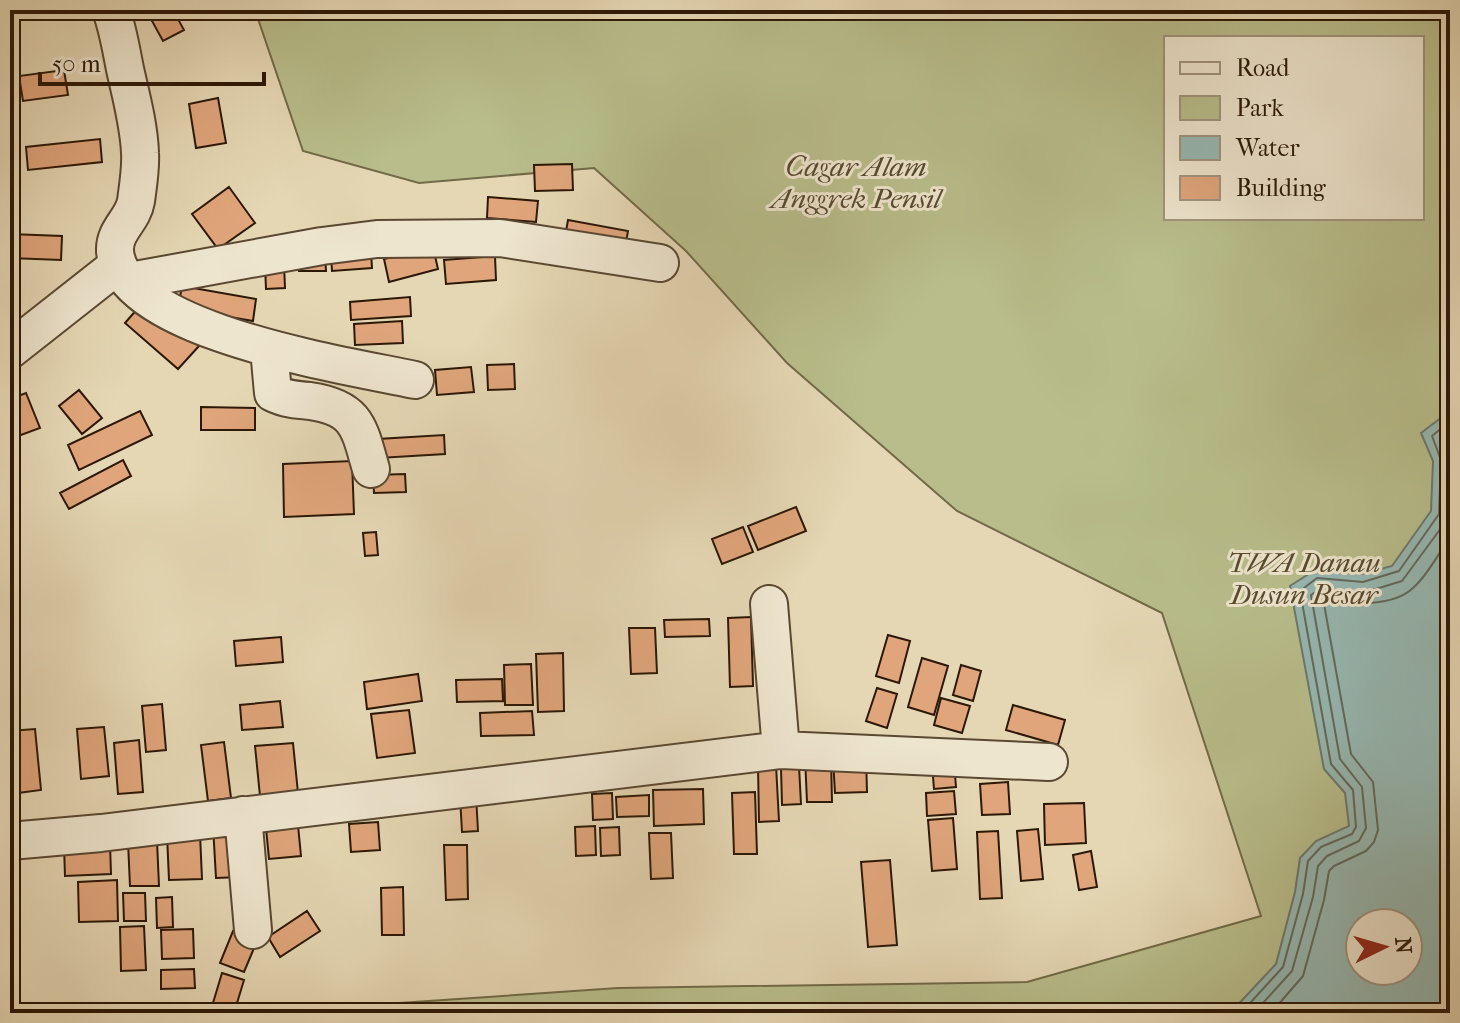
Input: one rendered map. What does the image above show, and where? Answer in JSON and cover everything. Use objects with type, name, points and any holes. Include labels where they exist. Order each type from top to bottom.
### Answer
[{"type":"street","points":[[111,10],[141,154],[135,206],[117,234],[115,252],[124,273],[154,302],[189,321],[269,349],[415,380]]},
{"type":"street","points":[[10,350],[124,273],[322,246],[377,239],[500,238],[660,263]]},
{"type":"street","points":[[269,349],[273,393],[289,399],[333,404],[351,416],[361,435],[371,469]]},
{"type":"street","points":[[769,604],[781,750]]},
{"type":"street","points":[[10,841],[781,750],[1049,762]]},
{"type":"street","points":[[243,815],[253,930]]},
{"type":"green space","points":[[255,10],[1450,10],[1450,1013],[334,1013],[340,1007],[618,988],[1027,982],[1261,916],[1162,613],[957,511],[787,363],[686,251],[594,168],[419,183],[303,151]]},
{"type":"water","points":[[1450,411],[1450,1013],[1230,1013],[1276,964],[1295,892],[1300,858],[1316,841],[1349,826],[1345,793],[1324,769],[1290,586],[1315,570],[1362,574],[1392,566],[1431,511],[1433,461],[1421,433]]},
{"type":"building","points":[[146,10],[173,10],[184,30],[163,41]]},
{"type":"building","points":[[64,70],[68,95],[23,101],[19,76]]},
{"type":"building","points":[[218,98],[226,143],[196,148],[189,104]]},
{"type":"building","points":[[100,139],[102,162],[28,170],[26,147]]},
{"type":"building","points":[[572,164],[573,190],[535,191],[534,165]]},
{"type":"building","points":[[229,187],[255,223],[218,249],[192,214]]},
{"type":"building","points":[[488,197],[538,201],[536,222],[487,218]]},
{"type":"building","points":[[568,220],[628,231],[625,248],[565,237]]},
{"type":"building","points":[[10,234],[62,236],[61,260],[10,258]]},
{"type":"building","points":[[433,247],[438,269],[389,282],[384,259]]},
{"type":"building","points":[[371,252],[372,268],[332,271],[331,254]]},
{"type":"building","points":[[299,255],[325,255],[326,271],[299,271]]},
{"type":"building","points":[[495,256],[496,280],[446,284],[444,260]]},
{"type":"building","points":[[284,264],[285,288],[266,289],[265,265]]},
{"type":"building","points":[[182,286],[256,299],[253,321],[178,308]]},
{"type":"building","points":[[410,297],[411,316],[351,320],[350,302]]},
{"type":"building","points":[[146,299],[199,346],[178,369],[125,323]]},
{"type":"building","points":[[402,321],[403,343],[355,345],[354,324]]},
{"type":"building","points":[[514,364],[515,389],[488,390],[487,365]]},
{"type":"building","points":[[471,367],[474,392],[437,395],[435,370]]},
{"type":"building","points":[[79,390],[102,418],[82,434],[59,406]]},
{"type":"building","points":[[26,393],[40,428],[10,439],[10,399]]},
{"type":"building","points":[[201,407],[255,408],[255,430],[201,430]]},
{"type":"building","points":[[140,411],[152,435],[79,470],[68,445]]},
{"type":"building","points":[[444,435],[445,454],[379,458],[378,439]]},
{"type":"building","points":[[123,460],[131,476],[69,509],[60,493]]},
{"type":"building","points":[[352,461],[354,514],[284,517],[283,464]]},
{"type":"building","points":[[405,474],[406,492],[374,493],[373,475]]},
{"type":"building","points":[[796,507],[806,531],[758,550],[748,526]]},
{"type":"building","points":[[743,527],[753,552],[722,564],[712,539]]},
{"type":"building","points":[[376,532],[378,555],[365,556],[363,533]]},
{"type":"building","points":[[751,617],[753,686],[730,687],[728,618]]},
{"type":"building","points":[[709,619],[710,636],[665,637],[664,620]]},
{"type":"building","points":[[629,628],[655,628],[657,673],[631,674]]},
{"type":"building","points":[[888,635],[910,641],[899,683],[876,676]]},
{"type":"building","points":[[281,637],[283,662],[236,666],[234,641]]},
{"type":"building","points":[[563,653],[564,711],[538,712],[536,654]]},
{"type":"building","points":[[922,658],[948,666],[934,715],[908,707]]},
{"type":"building","points":[[531,664],[533,705],[505,705],[504,665]]},
{"type":"building","points":[[961,665],[981,671],[973,701],[953,695]]},
{"type":"building","points":[[418,674],[422,701],[367,709],[364,682]]},
{"type":"building","points":[[502,679],[503,701],[457,702],[456,680]]},
{"type":"building","points":[[877,688],[897,694],[887,728],[866,721]]},
{"type":"building","points":[[941,698],[970,706],[962,733],[934,725]]},
{"type":"building","points":[[280,701],[283,727],[242,730],[240,705]]},
{"type":"building","points":[[162,704],[166,750],[146,752],[142,706]]},
{"type":"building","points":[[1013,705],[1065,720],[1058,745],[1006,730]]},
{"type":"building","points":[[409,710],[415,753],[377,758],[371,714]]},
{"type":"building","points":[[532,711],[534,735],[481,736],[480,713]]},
{"type":"building","points":[[104,727],[109,776],[81,779],[77,729]]},
{"type":"building","points":[[35,729],[41,790],[10,794],[10,731]]},
{"type":"building","points":[[139,740],[143,792],[118,794],[114,743]]},
{"type":"building","points":[[224,742],[231,798],[208,801],[201,745]]},
{"type":"building","points":[[293,743],[298,793],[260,796],[255,746]]},
{"type":"building","points":[[805,757],[831,757],[832,802],[807,802]]},
{"type":"building","points":[[866,757],[867,792],[835,793],[833,759]]},
{"type":"building","points":[[954,762],[956,787],[934,789],[932,764]]},
{"type":"building","points":[[776,765],[779,821],[759,822],[758,766]]},
{"type":"building","points":[[799,766],[801,804],[782,805],[781,768]]},
{"type":"building","points":[[1008,782],[1010,814],[982,815],[980,784]]},
{"type":"building","points":[[703,789],[704,824],[654,826],[653,790]]},
{"type":"building","points":[[954,791],[956,814],[927,816],[926,793]]},
{"type":"building","points":[[755,792],[757,854],[734,854],[732,793]]},
{"type":"building","points":[[612,793],[613,819],[593,820],[592,794]]},
{"type":"building","points":[[476,795],[478,831],[462,832],[460,796]]},
{"type":"building","points":[[649,795],[649,816],[617,817],[616,797]]},
{"type":"building","points":[[1084,803],[1086,843],[1045,845],[1044,804]]},
{"type":"building","points":[[297,815],[301,856],[269,859],[265,818]]},
{"type":"building","points":[[953,818],[957,869],[932,871],[928,820]]},
{"type":"building","points":[[378,822],[380,850],[351,852],[349,824]]},
{"type":"building","points":[[238,825],[241,877],[216,878],[213,826]]},
{"type":"building","points":[[595,826],[596,855],[576,856],[575,827]]},
{"type":"building","points":[[619,827],[620,855],[601,856],[600,828]]},
{"type":"building","points":[[1038,829],[1043,879],[1021,881],[1017,831]]},
{"type":"building","points":[[998,831],[1002,898],[980,899],[977,832]]},
{"type":"building","points":[[649,833],[671,833],[673,878],[651,879]]},
{"type":"building","points":[[200,834],[202,879],[169,880],[167,835]]},
{"type":"building","points":[[157,841],[159,886],[130,886],[128,842]]},
{"type":"building","points":[[110,844],[111,874],[65,876],[64,846]]},
{"type":"building","points":[[444,845],[467,845],[468,899],[446,900]]},
{"type":"building","points":[[1091,851],[1097,887],[1079,890],[1073,855]]},
{"type":"building","points":[[890,860],[897,945],[868,947],[861,862]]},
{"type":"building","points":[[10,877],[16,878],[14,894],[10,893]]},
{"type":"building","points":[[117,880],[118,921],[79,922],[78,882]]},
{"type":"building","points":[[403,887],[404,935],[382,935],[381,888]]},
{"type":"building","points":[[123,893],[145,893],[146,921],[124,921]]},
{"type":"building","points":[[172,897],[173,927],[157,928],[156,898]]},
{"type":"building","points":[[307,911],[320,931],[280,957],[268,937]]},
{"type":"building","points":[[144,926],[146,970],[121,971],[120,927]]},
{"type":"building","points":[[193,929],[194,958],[162,959],[161,930]]},
{"type":"building","points":[[233,931],[257,941],[244,972],[220,963]]},
{"type":"building","points":[[194,969],[195,988],[161,989],[161,970]]},
{"type":"building","points":[[222,973],[244,980],[234,1013],[210,1013]]},
{"type":"park label","name":"Cagar Alam Anggrek Pensil","points":[[856,182]]},
{"type":"park label","name":"TWA Danau Dusun Besar","points":[[1304,578]]}]
